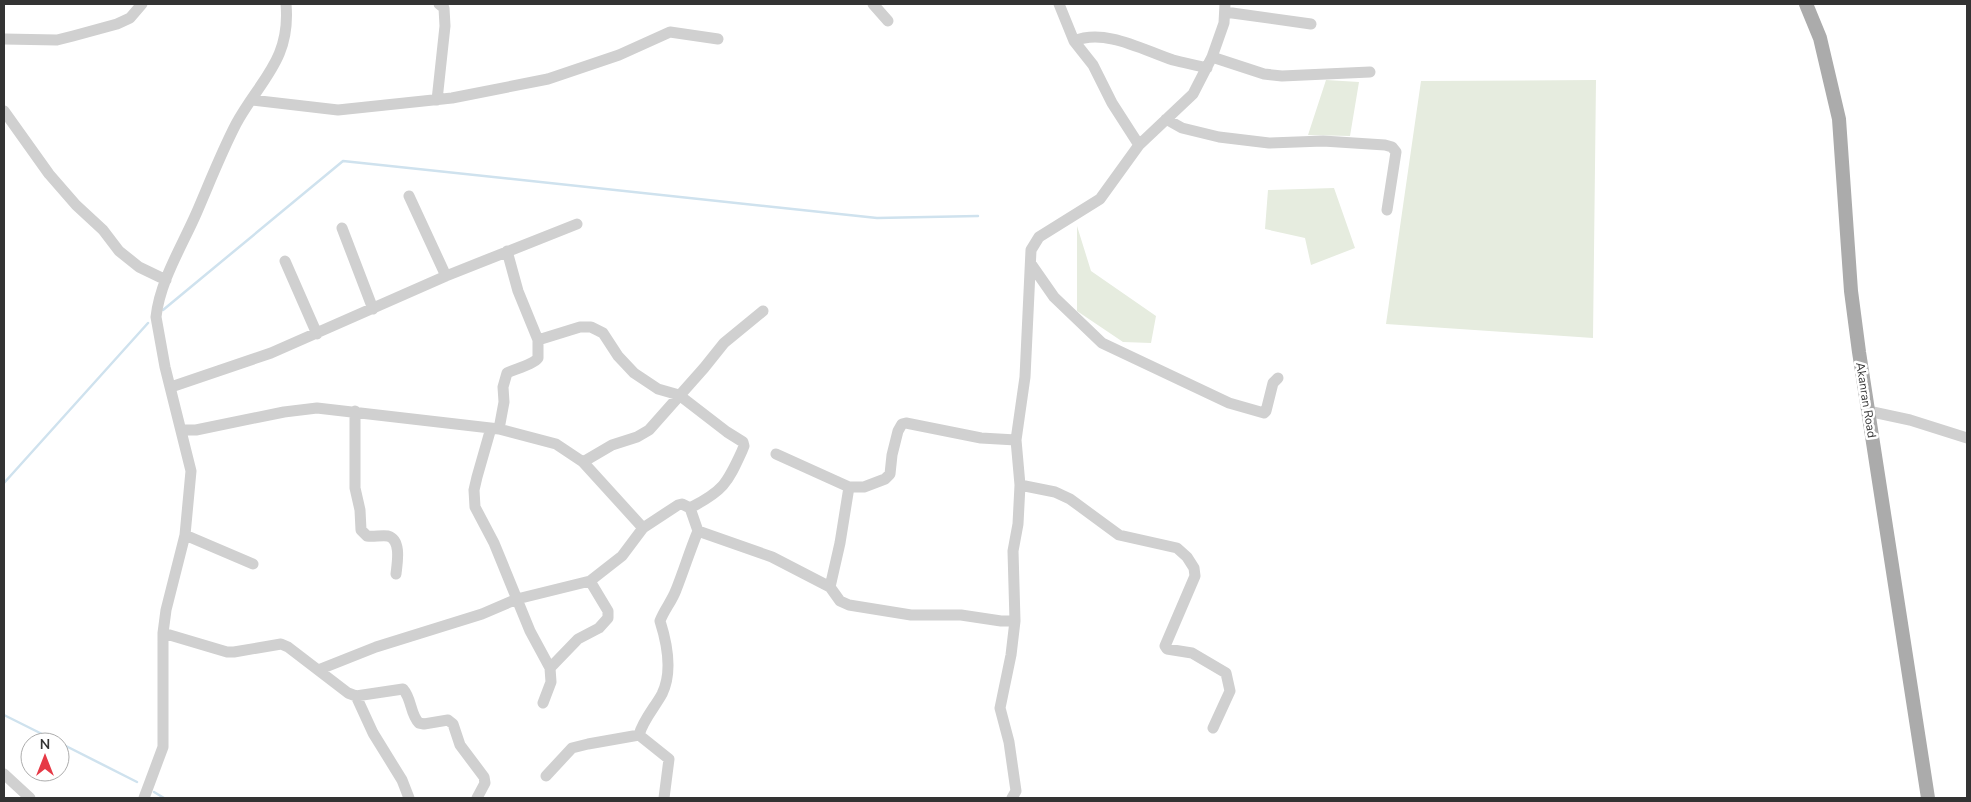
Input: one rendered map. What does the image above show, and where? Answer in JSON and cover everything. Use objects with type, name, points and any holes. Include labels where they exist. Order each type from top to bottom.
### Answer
[{"type":"main road","name":"Akanran Road","points":[[1806,4],[1820,38],[1839,119],[1851,291],[1928,798]]},
{"type":"street","points":[[4,39],[57,40],[65,38],[117,24],[130,18],[142,4]]},
{"type":"street","points":[[144,798],[162,747],[164,727],[163,633],[166,610],[185,535],[191,471],[156,317],[166,280],[236,123],[274,67],[284,39],[286,4]]},
{"type":"street","points":[[437,100],[445,26],[444,8],[439,4]]},
{"type":"street","points":[[873,4],[888,21]]},
{"type":"street","points":[[1059,4],[1074,41],[1093,65],[1112,102],[1139,145]]},
{"type":"street","points":[[1012,798],[1016,791],[1009,742],[1000,708],[1011,655],[1015,621],[1013,551],[1018,524],[1020,485],[1016,440],[1025,377],[1031,250],[1039,237],[1100,199],[1139,145],[1193,94],[1210,63],[1224,23],[1225,8],[1311,24]]},
{"type":"street","points":[[252,100],[338,110],[437,100],[548,79],[619,55],[670,32],[718,39]]},
{"type":"street","points":[[1074,41],[1092,36],[1112,39],[1176,61],[1210,63],[1282,76],[1370,72]]},
{"type":"street","points":[[4,111],[49,174],[76,205],[103,230],[119,251],[139,267],[166,280]]},
{"type":"street","points":[[1166,119],[1182,128],[1219,137],[1269,143],[1323,142],[1386,145],[1392,147],[1396,152],[1387,210]]},
{"type":"street","points":[[409,196],[446,276]]},
{"type":"street","points":[[171,387],[271,353],[446,276],[577,224]]},
{"type":"street","points":[[342,228],[373,309]]},
{"type":"street","points":[[507,251],[518,291],[538,340],[538,358],[535,362],[519,366],[507,373],[504,379],[504,402],[476,477],[474,490],[475,507],[530,631],[550,668],[551,682],[543,703]]},
{"type":"street","points":[[285,261],[317,334]]},
{"type":"street","points":[[1030,264],[1054,297],[1102,343],[1184,383],[1229,403],[1264,413],[1273,383],[1278,378]]},
{"type":"street","points":[[583,462],[612,445],[637,437],[648,430],[724,343],[763,311]]},
{"type":"street","points":[[538,340],[580,327],[591,327],[604,333],[618,356],[634,373],[658,389],[679,395],[744,444],[734,468],[724,485],[714,496],[690,508]]},
{"type":"street","points":[[182,430],[196,430],[284,412],[317,408],[495,429],[556,444],[583,462],[643,528]]},
{"type":"street","points":[[355,411],[355,488],[360,510],[361,530],[367,536],[387,536],[391,539],[398,553],[396,574]]},
{"type":"street","points":[[1868,411],[1910,420],[1967,438]]},
{"type":"street","points":[[776,454],[849,488],[864,487],[890,474],[892,455],[898,431],[902,424],[906,423],[982,438],[1016,440]]},
{"type":"street","points":[[1020,485],[1055,492],[1070,499],[1119,535],[1173,546],[1187,557],[1194,568],[1195,576],[1165,646],[1167,649],[1192,653],[1226,673],[1230,691],[1213,728]]},
{"type":"street","points":[[830,587],[840,543],[849,488]]},
{"type":"street","points":[[318,670],[367,650],[482,614],[517,599],[590,581],[622,556],[643,528],[682,504],[690,508],[698,531],[675,592],[660,621],[669,666],[663,691],[645,721],[640,735]]},
{"type":"street","points":[[698,531],[772,557],[830,587],[840,601],[849,605],[911,615],[961,615],[1015,621]]},
{"type":"street","points":[[185,535],[253,564]]},
{"type":"street","points":[[550,668],[578,639],[599,628],[608,618],[608,611],[590,581]]},
{"type":"street","points":[[163,633],[227,652],[281,644],[288,647],[348,693],[356,696],[403,689],[419,723],[451,721],[460,745],[477,770],[484,776],[484,783],[477,798]]},
{"type":"street","points":[[356,696],[373,733],[402,780],[409,798]]},
{"type":"street","points":[[546,776],[572,748],[640,735],[669,759],[664,798]]},
{"type":"street","points":[[4,774],[30,798]]},
{"type":"shaded area","points":[[1326,80],[1359,82],[1350,136],[1308,135]]},
{"type":"shaded area","points":[[1596,80],[1593,338],[1386,324],[1421,81]]},
{"type":"shaded area","points":[[1334,188],[1355,248],[1311,265],[1305,238],[1265,229],[1268,190]]},
{"type":"shaded area","points":[[1077,226],[1091,271],[1156,316],[1151,343],[1123,342],[1077,311]]},
{"type":"waterway","points":[[163,310],[343,161],[877,218],[978,216]]},
{"type":"waterway","points":[[4,483],[148,323]]},
{"type":"waterway","points":[[4,715],[38,732]]},
{"type":"waterway","points":[[70,748],[137,782]]},
{"type":"waterway","points":[[154,792],[164,798]]}]
